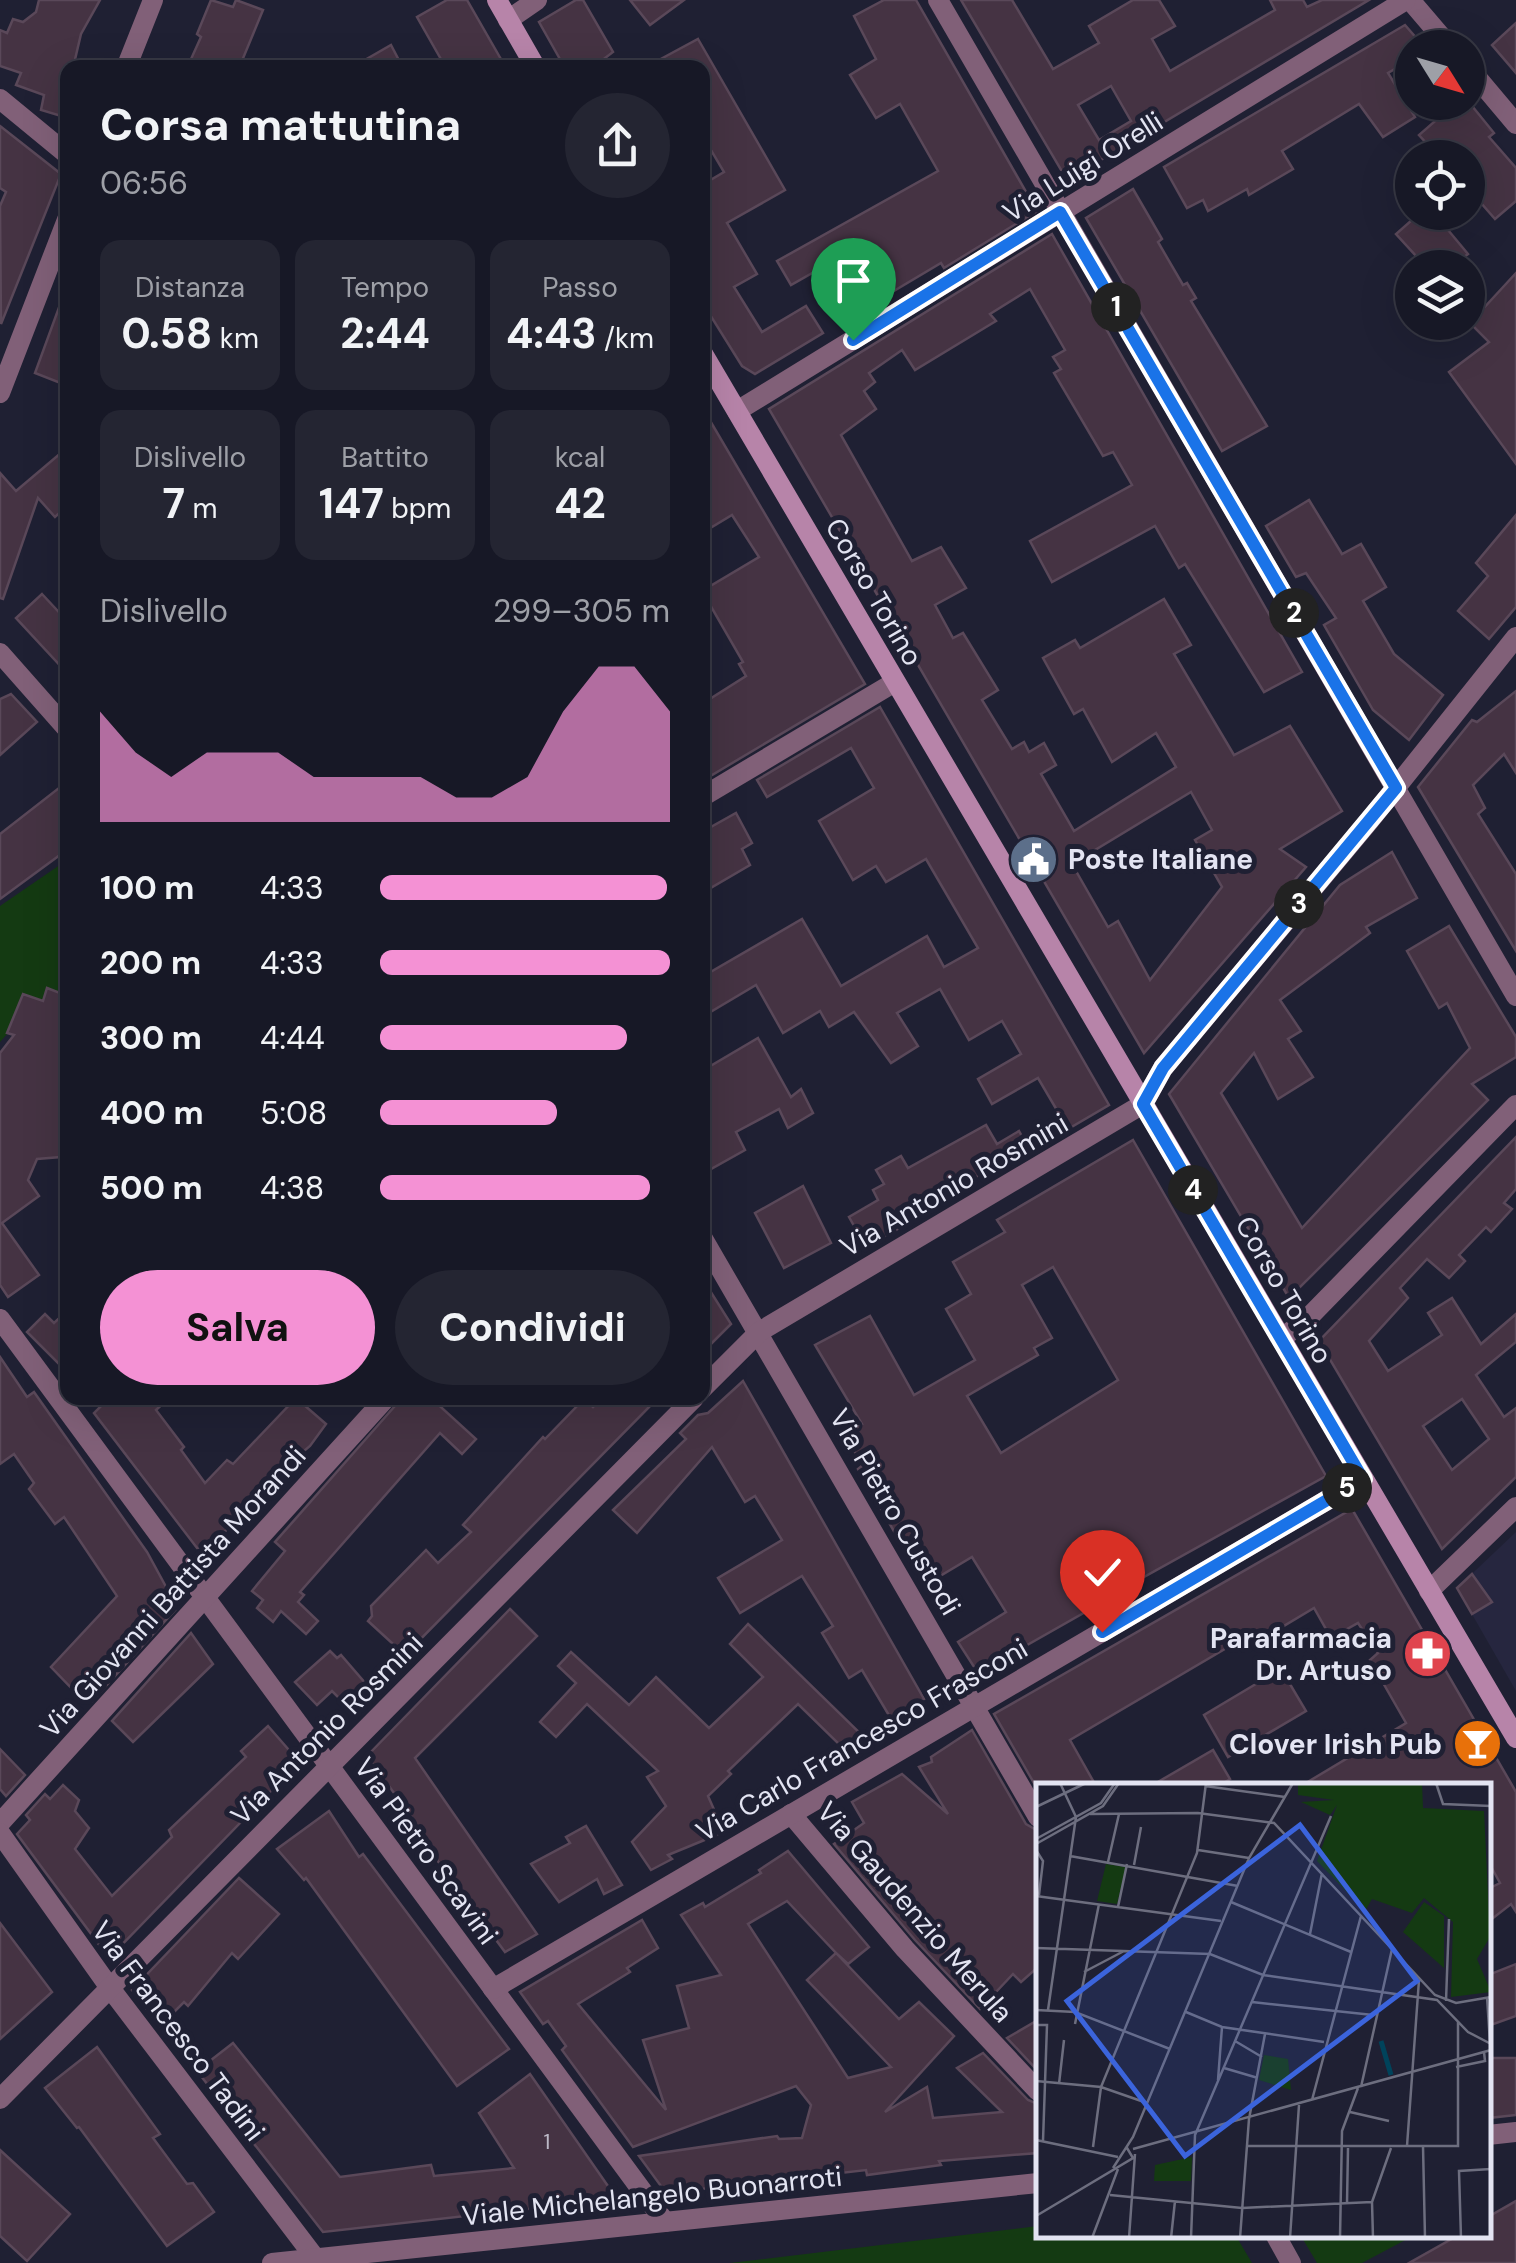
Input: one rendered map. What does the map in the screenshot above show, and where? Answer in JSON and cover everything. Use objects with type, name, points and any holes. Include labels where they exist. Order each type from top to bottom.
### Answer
[{"type":"main road","points":[[497,0],[531,60]]},
{"type":"main road","name":"Corso Torino","points":[[710,365],[1516,1738]]},
{"type":"street","points":[[129,60],[153,0]]},
{"type":"street","points":[[508,20],[537,0]]},
{"type":"street","points":[[938,0],[1516,996]]},
{"type":"street","points":[[1408,0],[1435,30]]},
{"type":"street","name":"Via Luigi Orelli","points":[[737,411],[1408,0]]},
{"type":"street","points":[[1485,87],[1516,124]]},
{"type":"street","points":[[0,100],[60,149]]},
{"type":"street","points":[[0,392],[60,238]]},
{"type":"street","points":[[1143,1104],[1163,1068],[1516,637]]},
{"type":"street","points":[[0,654],[60,721]]},
{"type":"street","points":[[710,792],[896,682]]},
{"type":"street","name":"Via Antonio Rosmini","points":[[710,1380],[758,1332],[1143,1104]]},
{"type":"street","points":[[1281,1339],[1310,1316],[1516,1106]]},
{"type":"street","name":"Via Pietro Custodi","points":[[710,1250],[1036,1813]]},
{"type":"street","name":"Via Pietro Scavini","points":[[0,1318],[60,1390]]},
{"type":"street","name":"Via Pietro Scavini","points":[[71,1405],[206,1598],[666,2222]]},
{"type":"street","name":"Via Giovanni Battista Morandi","points":[[0,1822],[380,1405]]},
{"type":"street","name":"Via Antonio Rosmini","points":[[0,2099],[687,1405]]},
{"type":"street","name":"Via Carlo Francesco Frasconi","points":[[493,1989],[1363,1479]]},
{"type":"street","points":[[1429,1591],[1516,1507]]},
{"type":"street","name":"Via Gaudenzio Merula","points":[[792,1814],[905,1950],[1036,2089]]},
{"type":"street","name":"Via Francesco Tadini","points":[[0,1833],[110,1988],[316,2259]]},
{"type":"street","points":[[1491,2135],[1516,2132]]},
{"type":"street","name":"Viale Michelangelo Buonarroti","points":[[272,2263],[1036,2183]]},
{"type":"street","points":[[1277,2238],[1291,2263]]},
{"type":"shaded area","points":[[1516,1532],[1516,1691],[1457,1588]]},
{"type":"green space","points":[[60,865],[60,1053],[8,1033],[0,1042],[0,906]]},
{"type":"green space","points":[[1036,2226],[1036,2238],[1237,2238],[1252,2263],[730,2263]]},
{"type":"green space","points":[[1302,2238],[1409,2238],[1362,2263],[1317,2263]]},
{"type":"building","points":[[39,0],[100,0],[81,34],[75,60],[60,60],[60,116],[41,110],[44,95],[16,85],[21,73],[0,66],[0,30],[7,33],[13,19],[23,22],[36,12]]},
{"type":"building","points":[[211,0],[233,7],[236,0],[263,10],[242,60],[191,60],[201,37],[197,34]]},
{"type":"building","points":[[447,0],[467,0],[501,60],[441,60],[417,17]]},
{"type":"building","points":[[576,0],[583,0],[613,52],[602,60],[560,60],[539,22]]},
{"type":"building","points":[[630,0],[684,0],[650,25]]},
{"type":"building","points":[[884,0],[916,0],[1037,211],[944,268],[941,263],[887,295],[858,247],[791,285],[777,261],[938,171],[900,104],[876,118],[850,75],[876,59],[854,16]]},
{"type":"building","points":[[961,0],[1012,0],[1053,69],[1099,43],[1089,26],[1133,0],[1159,0],[1175,26],[1152,39],[1170,71],[1275,10],[1270,0],[1303,0],[1307,7],[1322,0],[1369,0],[1067,180]],"holes":[[[1111,86],[1131,121],[1099,140],[1078,105]]]},
{"type":"building","points":[[1516,23],[1516,73],[1492,45]]},
{"type":"building","points":[[1395,31],[1395,69],[1388,73],[1395,84],[1395,120],[1410,120],[1383,137],[1359,104],[1282,151],[1293,169],[1249,195],[1247,189],[1208,211],[1203,200],[1187,208],[1164,167]]},
{"type":"building","points":[[698,39],[785,190],[727,223],[757,274],[734,287],[762,332],[806,306],[823,333],[755,374],[742,366],[710,315],[710,180],[724,172],[710,148],[710,60],[659,60]]},
{"type":"building","points":[[391,45],[399,60],[365,60]]},
{"type":"building","points":[[1436,120],[1483,120],[1494,133],[1489,137],[1516,168],[1516,201],[1495,219],[1485,208],[1485,140],[1424,140],[1419,135]]},
{"type":"building","points":[[0,126],[60,173],[1,324],[0,206],[6,192],[0,188]]},
{"type":"building","points":[[1133,189],[1162,239],[1158,242],[1183,285],[1187,283],[1196,298],[1191,301],[1267,426],[1222,451],[1086,218]]},
{"type":"building","points":[[1401,230],[1448,230],[1465,250],[1411,250],[1396,234]]},
{"type":"building","points":[[1052,234],[1302,672],[1264,692],[1185,564],[1179,568],[1155,526],[1052,582],[1030,541],[1132,485],[1113,452],[1103,456],[1054,373],[1061,369],[1053,357],[1065,350],[1030,289],[990,314],[996,321],[915,370],[902,350],[869,373],[875,382],[864,391],[876,409],[841,435],[912,561],[941,547],[966,588],[935,605],[953,638],[963,633],[998,690],[982,700],[1012,749],[1024,742],[1029,752],[1044,743],[1056,765],[1041,774],[1074,831],[1176,767],[1156,733],[1112,762],[1083,709],[1074,714],[1043,658],[1075,640],[1080,648],[1164,599],[1191,645],[1174,654],[1234,755],[1290,726],[1342,811],[1280,849],[1306,867],[1144,1053],[769,409]],"holes":[[[1191,792],[1212,830],[1195,840],[1222,887],[1150,980],[1118,921],[1108,927],[1072,864]]]},
{"type":"building","points":[[1516,273],[1516,464],[1449,372],[1489,342],[1485,338],[1485,307]]},
{"type":"building","points":[[60,305],[60,383],[35,373]]},
{"type":"building","points":[[710,421],[865,684],[710,776],[710,699],[746,676],[739,664],[743,662],[710,605],[710,586],[759,557],[732,515],[710,528]]},
{"type":"building","points":[[60,454],[60,512],[55,517],[38,498],[3,599],[0,473],[16,491]]},
{"type":"building","points":[[1309,500],[1342,554],[1361,544],[1386,587],[1363,601],[1394,654],[1443,695],[1409,740],[1373,710],[1324,625],[1336,618],[1306,573],[1296,577],[1266,526]]},
{"type":"building","points":[[1516,515],[1516,607],[1489,639],[1458,611],[1488,576],[1476,563]]},
{"type":"building","points":[[42,594],[60,613],[60,665],[16,618]]},
{"type":"building","points":[[1516,691],[1516,773],[1504,754],[1473,785],[1485,808],[1478,814],[1516,874],[1516,951],[1418,787],[1472,720],[1477,722]]},
{"type":"building","points":[[11,694],[37,722],[0,755],[0,699]]},
{"type":"building","points":[[880,707],[1109,1105],[1068,1129],[1038,1078],[992,1104],[978,1079],[1021,1054],[1002,1021],[969,1040],[940,989],[897,1013],[918,1046],[891,1063],[854,1012],[829,1027],[820,1011],[783,1033],[756,985],[710,1012],[710,972],[802,919],[841,986],[927,936],[944,967],[978,948],[926,859],[886,882],[876,866],[853,880],[819,821],[874,788],[851,748],[767,797],[757,780]]},
{"type":"building","points":[[60,787],[60,855],[0,899],[0,834]]},
{"type":"building","points":[[736,813],[752,843],[742,849],[750,865],[710,888],[710,828]]},
{"type":"building","points":[[1392,852],[1417,898],[1366,927],[1370,933],[1280,1000],[1301,1031],[1288,1039],[1313,1077],[1278,1099],[1254,1053],[1221,1093],[1302,1228],[1470,1048],[1447,1003],[1439,1008],[1407,951],[1449,926],[1516,1037],[1516,1057],[1472,1084],[1488,1100],[1289,1298],[1169,1094],[1340,885]]},
{"type":"building","points":[[47,988],[60,993],[60,1157],[37,1159],[28,1180],[39,1196],[2,1223],[39,1275],[8,1297],[0,1285],[0,1053],[14,1035],[7,1033],[23,994],[43,1001]]},
{"type":"building","points":[[758,1038],[791,1097],[801,1089],[813,1113],[788,1128],[779,1109],[736,1132],[745,1150],[710,1170],[710,1066]]},
{"type":"building","points":[[986,1125],[997,1144],[1019,1131],[1030,1151],[984,1179],[981,1174],[935,1200],[938,1206],[866,1247],[849,1217],[878,1200],[873,1190],[884,1184],[876,1170],[901,1156],[908,1168]]},
{"type":"building","points":[[1516,1137],[1516,1189],[1504,1203],[1512,1209],[1491,1232],[1486,1227],[1459,1255],[1465,1261],[1449,1278],[1427,1259],[1400,1288],[1408,1298],[1369,1341],[1388,1371],[1442,1335],[1428,1313],[1452,1298],[1481,1344],[1516,1314],[1516,1342],[1476,1375],[1504,1417],[1516,1408],[1516,1477],[1442,1549],[1319,1341]],"holes":[[[1462,1399],[1489,1439],[1452,1470],[1423,1426]]]},
{"type":"building","points":[[1133,1140],[1326,1476],[1133,1583],[1126,1572],[1085,1593],[1094,1607],[978,1673],[958,1642],[1006,1612],[972,1557],[925,1585],[858,1469],[863,1465],[844,1435],[862,1424],[815,1345],[870,1316],[914,1395],[975,1360],[946,1309],[971,1294],[953,1262],[1005,1232],[997,1220]],"holes":[[[1053,1267],[1118,1380],[1001,1453],[967,1396],[1038,1355],[1034,1348],[1052,1338],[1022,1285]]]},
{"type":"building","points":[[803,1186],[831,1243],[784,1268],[755,1213]]},
{"type":"building","points":[[710,1291],[731,1324],[710,1345]]},
{"type":"building","points":[[45,1314],[54,1323],[60,1317],[60,1365],[27,1332]]},
{"type":"building","points":[[0,1357],[27,1397],[34,1392],[147,1552],[175,1610],[92,1701],[86,1694],[82,1699],[51,1667],[117,1596],[64,1517],[55,1524],[29,1489],[34,1483],[14,1454],[0,1464]]},
{"type":"building","points":[[743,1381],[924,1699],[890,1717],[862,1670],[849,1678],[822,1633],[833,1626],[802,1576],[740,1613],[718,1578],[782,1540],[755,1496],[745,1502],[712,1447],[637,1533],[613,1510],[686,1439],[680,1433],[698,1415],[708,1413]]},
{"type":"building","points":[[102,1405],[161,1405],[156,1410],[205,1483],[227,1460],[233,1464],[289,1405],[304,1405],[326,1424],[284,1475],[273,1484],[266,1479],[234,1513],[238,1517],[212,1546],[197,1548],[94,1413]]},
{"type":"building","points":[[396,1405],[439,1405],[476,1439],[462,1454],[440,1433],[300,1592],[304,1595],[298,1602],[318,1621],[306,1634],[281,1611],[273,1622],[257,1608],[263,1600],[252,1591],[285,1551],[275,1542]]},
{"type":"building","points":[[578,1405],[651,1405],[405,1655],[368,1621],[371,1606],[426,1550],[438,1563],[471,1532],[463,1525],[543,1437]]},
{"type":"building","points":[[1352,1509],[1516,1792],[1516,1912],[1511,1904],[1491,1920],[1491,1888],[1500,1883],[1491,1866],[1491,1783],[1306,1783],[1406,1723],[1370,1660],[1378,1653],[1358,1623],[1331,1638],[1314,1608],[1252,1645],[1247,1636],[1070,1740],[1094,1783],[1036,1783],[1036,1787],[994,1714]]},
{"type":"building","points":[[1472,1574],[1492,1602],[1472,1614],[1457,1588]]},
{"type":"building","points":[[510,1609],[537,1636],[415,1758],[537,1934],[505,1952],[409,1822],[413,1819],[367,1756]]},
{"type":"building","points":[[748,1624],[866,1739],[847,1752],[798,1704],[728,1771],[731,1774],[708,1796],[724,1832],[668,1855],[672,1859],[651,1870],[632,1842],[666,1806],[647,1777],[658,1771],[587,1704],[556,1737],[540,1722],[576,1683],[558,1666],[571,1652],[629,1705],[656,1677],[709,1728],[763,1677],[730,1644]]},
{"type":"building","points":[[191,1633],[213,1664],[133,1742],[112,1721]]},
{"type":"building","points":[[330,1651],[337,1658],[341,1655],[366,1684],[345,1704],[332,1691],[317,1705],[295,1682]]},
{"type":"building","points":[[1281,1669],[1306,1711],[1228,1757],[1204,1715]]},
{"type":"building","points":[[268,1726],[301,1764],[109,1958],[17,1834],[30,1820],[26,1815],[45,1794],[50,1799],[63,1785],[79,1800],[75,1811],[89,1828],[75,1849],[112,1896],[172,1837],[169,1830],[246,1757],[241,1751]]},
{"type":"building","points":[[972,1730],[1026,1824],[1036,1830],[1036,1969],[1021,1982],[1013,1974],[980,2009],[834,1844],[864,1823],[852,1802],[902,1774],[948,1814],[919,1767],[932,1762],[931,1757]]},
{"type":"building","points":[[0,1749],[25,1775],[6,1796],[0,1789]]},
{"type":"building","points":[[1213,1750],[1230,1779],[1224,1783],[1156,1783]]},
{"type":"building","points":[[329,1811],[359,1857],[363,1854],[509,2049],[457,2086],[306,1878],[277,1849]]},
{"type":"building","points":[[586,1826],[622,1885],[604,1894],[597,1879],[559,1902],[531,1864],[570,1843],[566,1837]]},
{"type":"building","points":[[788,1851],[869,1947],[848,1964],[836,1953],[899,2019],[919,2002],[954,2036],[885,2112],[927,2087],[933,2118],[1002,2112],[957,2068],[983,2053],[1028,2100],[1036,2103],[1036,2153],[939,2161],[941,2165],[867,2175],[866,2170],[666,2193],[639,2156],[777,2136],[802,2138],[811,2105],[796,2086],[633,2147],[562,2050],[566,2046],[548,2021],[543,2024],[520,1992],[642,1920],[658,1948],[627,1968],[630,1972],[578,2004],[666,2110],[643,2040],[689,2028],[677,1986],[721,1975],[681,1915],[703,1903],[705,1907],[761,1873],[759,1870]],"holes":[[[787,1901],[836,1953],[807,1980],[891,2067],[848,2078],[748,1924]]]},
{"type":"building","points":[[239,1878],[279,1914],[238,1959],[232,1953],[188,2006],[184,2002],[160,2026],[132,1990]]},
{"type":"building","points":[[0,1923],[52,1992],[0,2039]]},
{"type":"building","points":[[1516,1964],[1516,2016],[1491,2025],[1491,1974]]},
{"type":"building","points":[[1036,2021],[1036,2069],[1007,2038]]},
{"type":"building","points":[[233,2043],[340,2177],[431,2165],[434,2176],[514,2168],[479,2113],[530,2074],[617,2199],[323,2232],[197,2071]]},
{"type":"building","points":[[97,2047],[160,2134],[153,2138],[187,2184],[193,2183],[214,2212],[167,2246],[79,2127],[45,2088]]},
{"type":"building","points":[[1491,2058],[1516,2058],[1516,2115],[1491,2118]]},
{"type":"building","points":[[0,2150],[70,2214],[27,2261],[0,2236]]},
{"type":"building","points":[[1516,2201],[1516,2263],[1409,2263],[1453,2238],[1491,2238],[1491,2215]]},
{"type":"place","name":"Poste Italiane","points":[[1033,859]]},
{"type":"place","name":"Parafarmacia Dr. Artuso","points":[[1427,1654]]},
{"type":"place","name":"Clover Irish Pub","points":[[1477,1744]]},
{"type":"route","points":[[853,340],[1060,212],[1396,788],[1163,1068],[1143,1104],[1363,1479],[1102,1632]]}]
